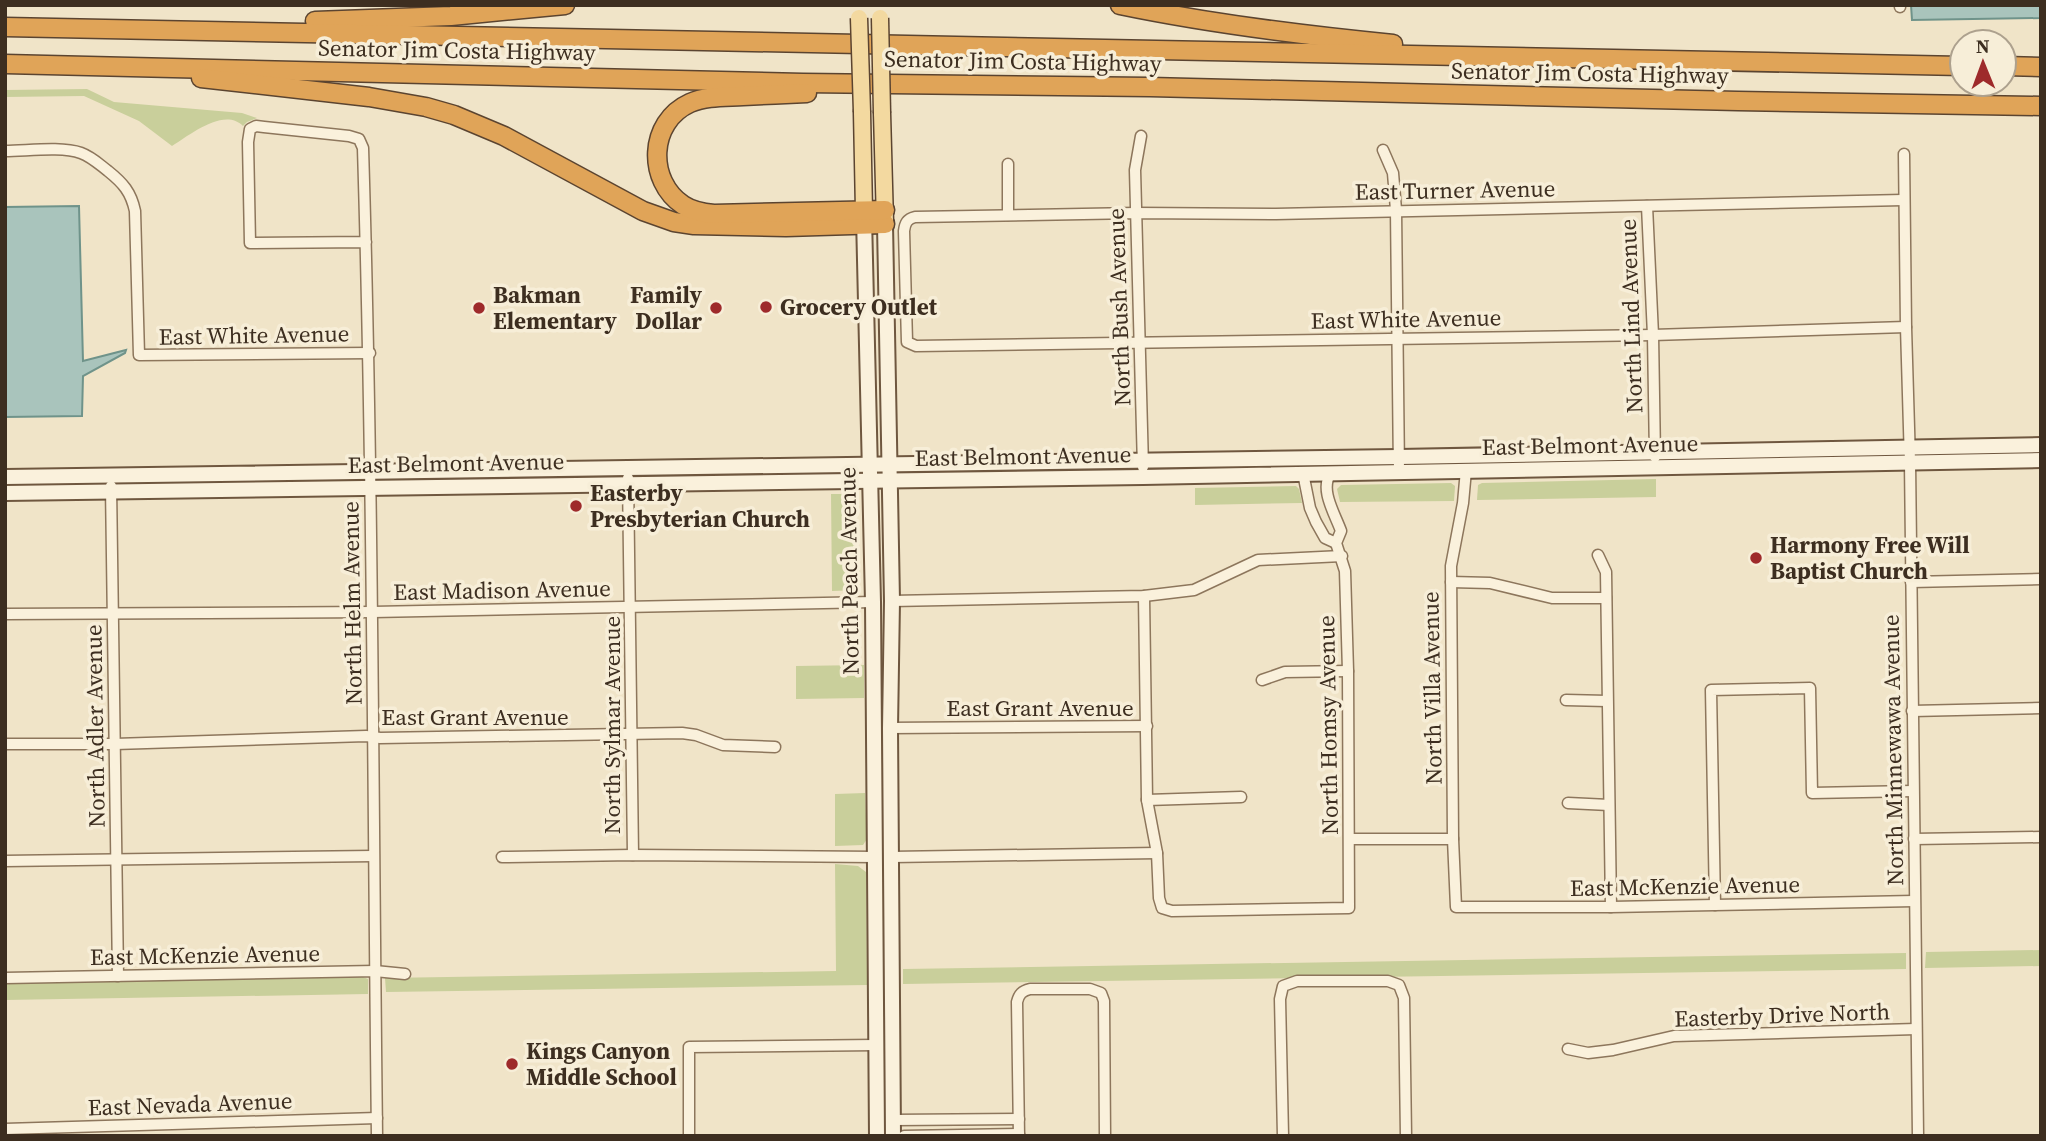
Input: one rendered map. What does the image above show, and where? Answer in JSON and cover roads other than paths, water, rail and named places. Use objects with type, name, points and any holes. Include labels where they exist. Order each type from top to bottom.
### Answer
[{"type":"highway","points":[[88,28],[451,16],[565,5]]},
{"type":"highway","points":[[1120,5],[1182,18],[1269,31],[1512,57]]},
{"type":"highway","name":"Senator Jim Costa Highway","points":[[5,27],[1948,65]]},
{"type":"highway","name":"Senator Jim Costa Highway","points":[[5,64],[803,83],[1150,87],[2041,106]]},
{"type":"highway","points":[[86,65],[369,97],[426,107],[454,115],[504,136],[643,211],[674,222],[694,225],[885,217]]},
{"type":"highway","points":[[2018,66],[2041,67]]},
{"type":"highway","points":[[864,218],[714,214],[693,210],[671,195],[660,177],[657,150],[662,130],[681,108],[712,98],[817,93],[1150,87]]},
{"type":"main road","name":"North Peach Avenue","points":[[859,12],[874,641],[877,1136]]},
{"type":"main road","name":"North Peach Avenue","points":[[880,12],[892,601],[890,729],[893,1136]]},
{"type":"main road","name":"East Belmont Avenue","points":[[5,493],[111,483],[370,471],[1143,461],[1399,464],[1654,451],[2041,445]]},
{"type":"main road","name":"East Belmont Avenue","points":[[5,477],[111,483],[370,487],[1331,473],[1399,464],[1466,470],[2041,460]]},
{"type":"main road","points":[[874,641],[881,660],[883,720],[890,729]]},
{"type":"main road","points":[[875,857],[882,866],[885,906],[891,923]]},
{"type":"main road","points":[[876,1045],[884,1054],[886,1109],[888,1117],[893,1121]]},
{"type":"street","name":"North Helm Avenue","points":[[366,242],[250,243],[250,129],[256,126],[349,136],[359,139],[363,148],[370,353],[377,1136]]},
{"type":"street","name":"North Bush Avenue","points":[[1141,136],[1135,170],[1143,477]]},
{"type":"street","points":[[1383,150],[1393,173],[1396,210],[1399,464]]},
{"type":"street","name":"East White Avenue","points":[[5,151],[75,151],[90,157],[129,191],[135,211],[139,355],[370,353]]},
{"type":"street","name":"North Minnewawa Avenue","points":[[1904,154],[1918,1136]]},
{"type":"street","points":[[1008,164],[1008,215]]},
{"type":"street","name":"East Turner Avenue","points":[[907,342],[904,231],[909,219],[915,217],[1136,213],[1276,214],[1903,200]]},
{"type":"street","name":"North Lind Avenue","points":[[1647,206],[1655,467]]},
{"type":"street","name":"East White Avenue","points":[[907,342],[916,346],[1397,339],[1906,327]]},
{"type":"street","name":"North Sylmar Avenue","points":[[628,468],[633,855]]},
{"type":"street","name":"North Villa Avenue","points":[[1456,907],[1451,582],[1453,547],[1463,503],[1466,470]]},
{"type":"street","name":"North Homsy Avenue","points":[[1157,853],[1158,898],[1162,908],[1172,911],[1349,908],[1345,571],[1336,543],[1325,538],[1315,522],[1304,478],[1300,473]]},
{"type":"street","name":"North Homsy Avenue","points":[[1331,473],[1326,486],[1341,531],[1336,543]]},
{"type":"street","name":"North Adler Avenue","points":[[111,483],[118,976]]},
{"type":"street","points":[[1598,555],[1606,572],[1611,907]]},
{"type":"street","points":[[892,601],[1144,596],[1195,590],[1258,560],[1342,556]]},
{"type":"street","points":[[1911,582],[2041,579]]},
{"type":"street","points":[[1451,582],[1490,583],[1552,598],[1606,598]]},
{"type":"street","points":[[892,857],[1157,853],[1147,800],[1144,596]]},
{"type":"street","name":"East Madison Avenue","points":[[5,614],[373,612],[873,602]]},
{"type":"street","points":[[1262,680],[1285,672],[1348,671]]},
{"type":"street","points":[[1715,905],[1711,690],[1810,688],[1812,793],[1913,791]]},
{"type":"street","points":[[1566,701],[1607,701]]},
{"type":"street","points":[[1912,711],[2041,708]]},
{"type":"street","name":"East Grant Avenue","points":[[890,729],[1147,726]]},
{"type":"street","name":"East Grant Avenue","points":[[5,744],[682,733],[723,745],[775,747]]},
{"type":"street","points":[[1147,800],[1241,797]]},
{"type":"street","points":[[1568,803],[1609,805]]},
{"type":"street","points":[[1914,839],[2041,837]]},
{"type":"street","points":[[1350,839],[1453,839]]},
{"type":"street","points":[[5,861],[373,856]]},
{"type":"street","points":[[502,857],[875,857]]},
{"type":"street","name":"East McKenzie Avenue","points":[[1456,907],[1914,901]]},
{"type":"street","name":"East McKenzie Avenue","points":[[5,978],[375,971],[405,974]]},
{"type":"street","points":[[1283,1136],[1280,999],[1283,986],[1297,982],[1323,981],[1388,981],[1399,985],[1404,998],[1406,1136]]},
{"type":"street","points":[[904,1136],[1019,1135],[1017,1002],[1021,993],[1030,989],[1090,989],[1101,993],[1104,1002],[1105,1136]]},
{"type":"street","name":"Easterby Drive North","points":[[1567,1049],[1588,1053],[1613,1050],[1674,1036],[1916,1030]]},
{"type":"street","points":[[689,1136],[689,1046],[876,1045]]},
{"type":"street","name":"East Nevada Avenue","points":[[5,1129],[104,1131],[377,1118]]},
{"type":"street","points":[[893,1121],[1019,1119]]},
{"type":"water","points":[[1911,5],[2041,5],[2041,18],[1912,20]]},
{"type":"water","points":[[79,206],[83,361],[126,350],[125,353],[83,376],[82,416],[5,417],[5,207]]},
{"type":"place","name":"Grocery Outlet","points":[[766,307]]},
{"type":"place","name":"Bakman Elementary","points":[[479,308]]},
{"type":"place","name":"Family Dollar","points":[[716,308]]},
{"type":"place","name":"Easterby Presbyterian Church","points":[[576,506]]},
{"type":"place","name":"Harmony Free Will Baptist Church","points":[[1756,558]]},
{"type":"place","name":"Kings Canyon Middle School","points":[[512,1064]]}]
